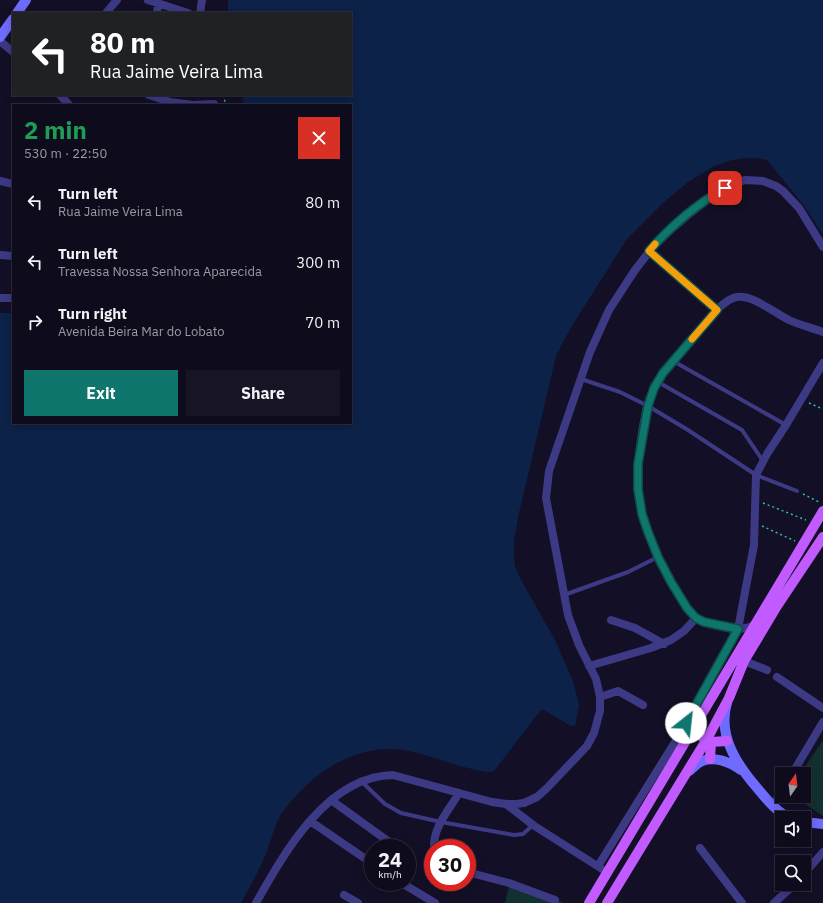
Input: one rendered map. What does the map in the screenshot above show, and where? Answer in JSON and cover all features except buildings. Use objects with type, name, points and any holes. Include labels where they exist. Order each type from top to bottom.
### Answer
[{"type":"main road","points":[[18,12],[26,0]]},
{"type":"main road","points":[[0,37],[12,20]]},
{"type":"main road","points":[[588,903],[608,873],[823,511]]},
{"type":"main road","points":[[607,903],[687,772],[709,740],[729,698],[744,660],[777,606],[820,548],[823,537]]},
{"type":"main road","points":[[729,698],[724,721],[727,740],[742,771],[779,811]]},
{"type":"main road","points":[[692,731],[709,740],[727,740]]},
{"type":"main road","points":[[709,740],[710,759]]},
{"type":"main road","points":[[687,772],[700,762],[710,759],[723,761],[742,771]]},
{"type":"main road","points":[[811,823],[823,824]]},
{"type":"street","points":[[107,12],[117,0]]},
{"type":"street","points":[[148,0],[169,10],[182,12]]},
{"type":"street","points":[[200,12],[202,0]]},
{"type":"street","points":[[157,12],[158,4]]},
{"type":"street","points":[[0,41],[12,51]]},
{"type":"street","points":[[61,96],[68,104]]},
{"type":"street","points":[[152,96],[170,102],[186,104]]},
{"type":"street","points":[[256,903],[279,862],[310,821],[331,800],[351,787],[381,775],[396,775],[459,794],[506,804],[524,803],[537,797],[547,788],[587,746],[596,726],[600,711],[600,697],[596,679],[579,645],[572,626],[564,595],[546,498],[549,471],[593,346],[609,310],[656,243],[686,216],[719,191],[745,180],[770,183],[783,191],[798,208],[823,247]]},
{"type":"street","points":[[0,181],[12,184]]},
{"type":"street","points":[[649,251],[717,310]]},
{"type":"street","points":[[0,255],[12,256]]},
{"type":"street","points":[[755,625],[738,629],[704,622],[696,618],[680,597],[658,557],[642,514],[638,489],[638,464],[648,406],[663,373],[717,310],[735,297],[752,299],[789,320],[823,332]]},
{"type":"street","points":[[0,298],[12,298]]},
{"type":"street","points":[[598,866],[680,734],[738,629],[754,545],[756,475],[823,363]]},
{"type":"street","points":[[589,666],[664,644],[681,634],[696,618]]},
{"type":"street","points":[[610,620],[635,628],[664,644]]},
{"type":"street","points":[[744,660],[767,670]]},
{"type":"street","points":[[777,678],[823,708]]},
{"type":"street","points":[[600,697],[617,690],[643,705]]},
{"type":"street","points":[[796,767],[823,722]]},
{"type":"street","points":[[435,839],[435,834],[441,822],[459,794]]},
{"type":"street","points":[[331,800],[385,839]]},
{"type":"street","points":[[506,804],[533,826],[608,873]]},
{"type":"street","points":[[310,821],[364,858]]},
{"type":"street","points":[[700,848],[742,903]]},
{"type":"street","points":[[811,866],[823,852]]},
{"type":"street","points":[[476,874],[509,883],[555,900]]},
{"type":"street","points":[[415,891],[435,903]]},
{"type":"street","points":[[774,903],[787,891]]},
{"type":"street","points":[[344,895],[358,903]]},
{"type":"lane","points":[[673,361],[786,425]]},
{"type":"lane","points":[[581,379],[620,392],[648,406],[688,430],[756,475],[797,491]]},
{"type":"lane","points":[[658,382],[742,430],[763,461]]},
{"type":"lane","points":[[564,595],[628,572],[658,557]]},
{"type":"lane","points":[[362,782],[385,804],[401,813],[441,822],[514,834],[522,834],[533,826]]},
{"type":"path","points":[[802,399],[823,409]]},
{"type":"path","points":[[797,491],[823,503]]},
{"type":"path","points":[[756,500],[815,524]]},
{"type":"path","points":[[755,523],[803,545]]},
{"type":"green space","points":[[823,740],[823,816],[804,803],[811,803],[811,767],[805,767]]},
{"type":"green space","points":[[509,886],[555,898],[563,903],[505,903]]},
{"type":"water","points":[[228,0],[823,0],[823,235],[805,207],[767,160],[743,158],[728,161],[713,167],[688,182],[662,204],[627,239],[570,329],[556,356],[519,513],[514,540],[514,556],[515,566],[519,576],[555,640],[573,681],[579,705],[575,726],[571,726],[544,710],[541,710],[494,771],[489,772],[469,768],[409,751],[393,749],[361,753],[332,766],[305,786],[281,814],[266,854],[241,903],[0,903],[0,313],[12,313],[12,424],[352,424],[352,104],[244,104],[242,96],[352,96],[352,12],[228,12]]},
{"type":"slow traffic","points":[[655,244],[649,251],[717,310],[692,339]]},
{"type":"route","points":[[686,723],[738,629],[704,622],[696,618],[680,597],[658,557],[642,514],[638,489],[638,464],[648,406],[654,388],[663,373],[717,310],[649,251],[689,214],[725,188]]}]
